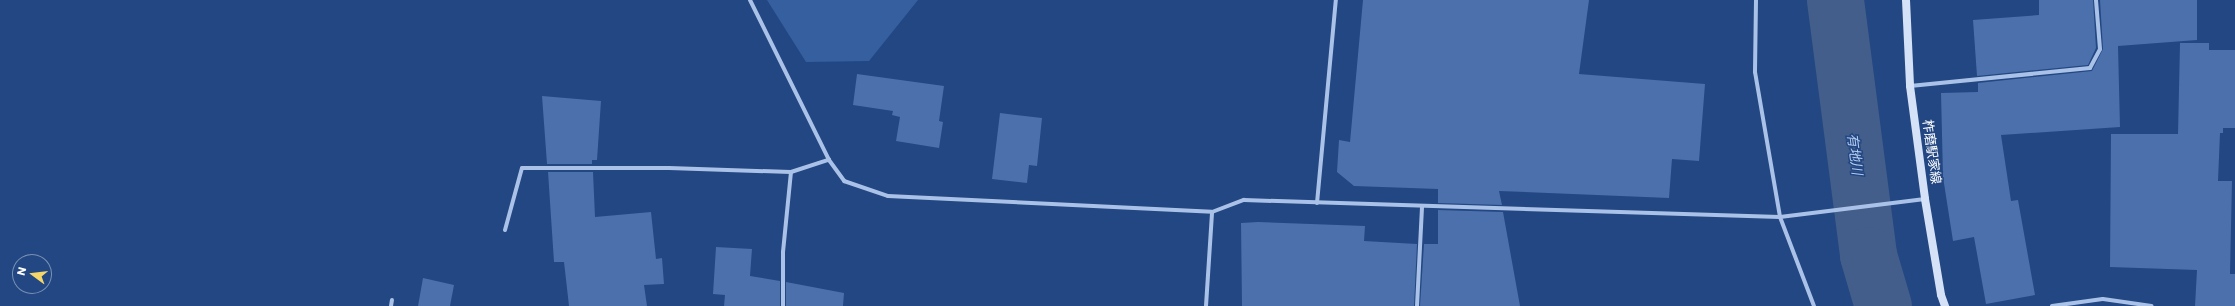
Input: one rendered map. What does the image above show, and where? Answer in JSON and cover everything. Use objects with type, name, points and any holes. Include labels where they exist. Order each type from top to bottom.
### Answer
[{"type":"main road","name":"柞磨駅家線","points":[[1906,0],[1910,86],[1925,199],[1941,295],[1945,306]]},
{"type":"street","points":[[750,0],[829,160],[844,181],[888,196],[1212,212],[1244,200],[1422,207],[1780,217],[1925,199]]},
{"type":"street","points":[[1317,203],[1336,0]]},
{"type":"street","points":[[1756,0],[1755,72],[1780,217],[1814,306]]},
{"type":"street","points":[[1910,86],[2090,68],[2100,49],[2096,0]]},
{"type":"street","points":[[505,230],[522,168],[669,168],[791,172],[829,160]]},
{"type":"street","points":[[783,306],[783,252],[791,172]]},
{"type":"street","points":[[1417,306],[1422,207]]},
{"type":"street","points":[[1206,306],[1212,212]]},
{"type":"street","points":[[2052,306],[2103,299],[2152,306]]},
{"type":"street","points":[[391,306],[392,300]]},
{"type":"shaded area","points":[[767,0],[918,0],[869,61],[806,62]]},
{"type":"building","points":[[1363,0],[1589,0],[1579,74],[1705,84],[1699,161],[1672,159],[1669,198],[1499,191],[1502,205],[1438,203],[1438,189],[1354,186],[1337,172],[1339,140],[1350,142]]},
{"type":"building","points":[[2039,0],[2093,0],[2096,48],[2088,65],[1977,76],[1973,20],[2039,15]]},
{"type":"building","points":[[2100,0],[2197,0],[2197,40],[2118,46],[2120,127],[2001,135],[2011,201],[2018,200],[2035,295],[1986,304],[1974,237],[1953,241],[1943,177],[1941,93],[1978,92],[1978,83],[2092,71],[2103,49]]},
{"type":"building","points":[[2180,43],[2209,43],[2209,50],[2235,50],[2235,128],[2223,128],[2223,133],[2220,133],[2218,181],[2232,181],[2230,274],[2235,274],[2235,306],[2195,306],[2197,270],[2110,267],[2111,134],[2178,134]]},
{"type":"building","points":[[857,74],[944,86],[939,121],[943,122],[939,148],[896,141],[900,117],[892,115],[893,111],[853,105]]},
{"type":"building","points":[[542,96],[601,101],[597,160],[592,160],[592,164],[547,164]]},
{"type":"building","points":[[1000,113],[1042,118],[1037,166],[1029,165],[1027,183],[992,179]]},
{"type":"building","points":[[548,172],[593,172],[595,217],[651,212],[656,259],[662,258],[664,284],[644,285],[647,306],[569,306],[564,262],[554,262]]},
{"type":"building","points":[[1438,210],[1503,212],[1520,306],[1420,306],[1424,244],[1438,244]]},
{"type":"building","points":[[1258,222],[1365,226],[1364,241],[1417,244],[1414,306],[1242,306],[1241,223]]},
{"type":"building","points":[[716,247],[752,249],[750,276],[780,281],[780,306],[724,306],[725,295],[713,294]]},
{"type":"building","points":[[423,278],[454,285],[450,306],[418,306]]},
{"type":"building","points":[[786,282],[844,293],[843,306],[786,306]]},
{"type":"waterway","name":"有地川","points":[[1835,0],[1868,255],[1883,306]]}]
